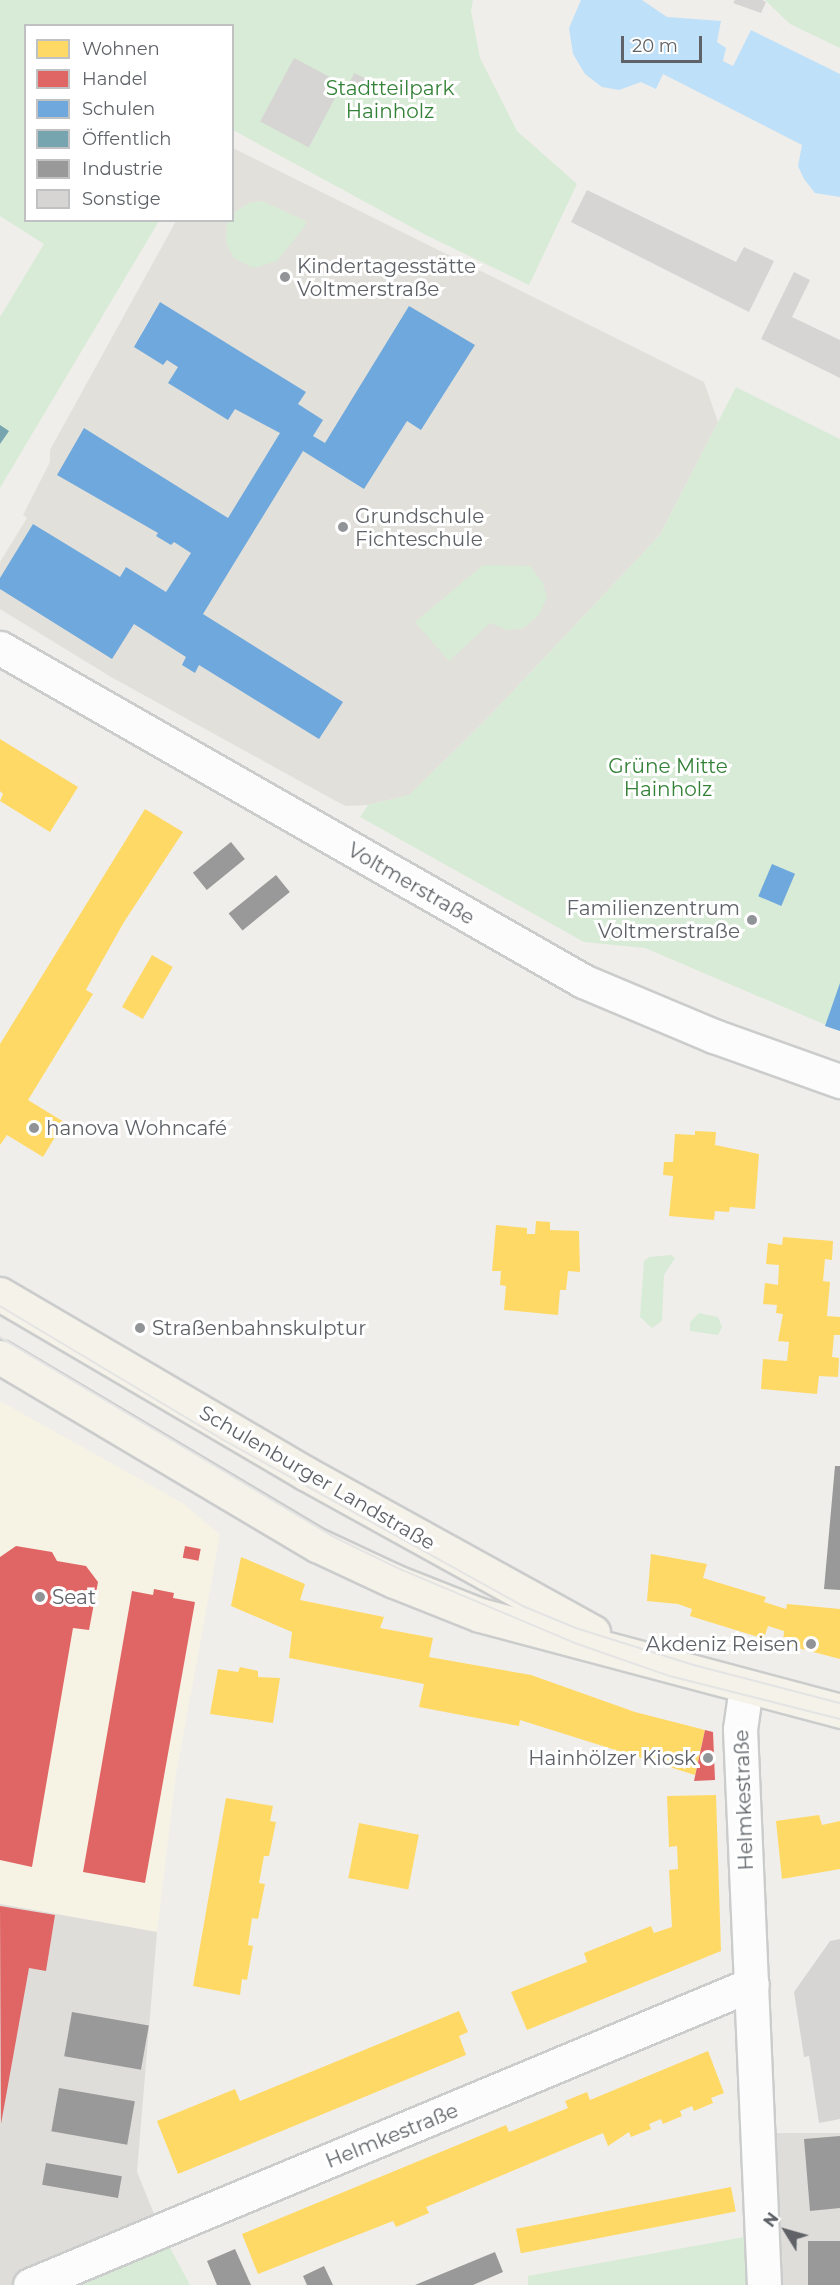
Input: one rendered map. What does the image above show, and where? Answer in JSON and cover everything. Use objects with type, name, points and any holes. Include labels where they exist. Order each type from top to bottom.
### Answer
[{"type":"main road","name":"Schulenburger Landstraße","points":[[0,1294],[305,1473],[637,1656]]},
{"type":"main road","name":"Schulenburger Landstraße","points":[[0,1357],[317,1545],[374,1572],[480,1615],[840,1711]]},
{"type":"street","name":"Voltmerstraße","points":[[0,648],[583,981],[714,1036],[840,1081]]},
{"type":"street","name":"Helmkestraße","points":[[746,1687],[740,1728],[764,2285]]},
{"type":"street","name":"Helmkestraße","points":[[30,2285],[752,1984]]},
{"type":"shaded area","name":"Grundschule Fichteschule","points":[[234,148],[704,382],[718,422],[660,535],[483,723],[409,795],[368,805],[346,806],[111,677],[0,609],[0,562],[27,518],[23,515],[50,462],[50,450],[175,222],[234,222]],"holes":[[[160,302],[305,392],[287,422],[142,332]]]},
{"type":"shaded area","points":[[0,1401],[184,1504],[220,1535],[176,1774],[157,1932],[0,1904]]},
{"type":"shaded area","points":[[0,1904],[157,1932],[137,2172],[161,2231],[30,2285],[0,2285]]},
{"type":"shaded area","points":[[763,2133],[840,2133],[840,2285],[763,2285]]},
{"type":"green space","name":"Stadtteilpark Hainholz","points":[[0,0],[473,0],[471,11],[480,58],[517,131],[577,184],[529,285],[426,235],[234,131],[234,24],[24,24],[24,222],[158,222],[0,488],[0,317],[44,244],[0,216]]},
{"type":"green space","points":[[765,0],[840,0],[840,48],[790,24]]},
{"type":"green space","points":[[262,201],[306,221],[305,226],[277,261],[253,268],[234,258],[226,243],[228,222],[234,222],[234,212],[249,203]]},
{"type":"green space","name":"Grüne Mitte Hainholz","points":[[736,387],[840,439],[840,1031],[645,948],[584,942],[360,817],[368,805],[409,795],[483,723],[660,535]]},
{"type":"green space","points":[[483,565],[530,566],[543,583],[547,598],[538,616],[524,628],[507,630],[490,623],[449,661],[415,622]]},
{"type":"green space","points":[[671,1255],[675,1258],[664,1275],[662,1321],[652,1328],[640,1317],[644,1261],[649,1257]]},
{"type":"green space","points":[[699,1313],[718,1317],[722,1327],[718,1335],[690,1331],[690,1322]]},
{"type":"green space","points":[[161,2231],[190,2285],[57,2285]]},
{"type":"green space","points":[[761,2234],[764,2285],[528,2285],[528,2276]]},
{"type":"water","points":[[581,0],[642,0],[667,17],[721,21],[717,42],[726,48],[723,61],[733,66],[751,30],[840,74],[840,197],[815,193],[804,179],[798,166],[802,145],[663,74],[656,89],[641,82],[619,90],[602,87],[585,74],[573,54],[569,28]]},
{"type":"building: Wohnen","points":[[0,739],[78,787],[50,832],[0,801],[3,794],[0,791]]},
{"type":"building: Wohnen","points":[[145,809],[183,832],[124,922],[86,990],[93,994],[28,1100],[64,1122],[43,1157],[7,1135],[0,1145],[0,1044]]},
{"type":"building: Wohnen","points":[[152,955],[173,967],[143,1019],[122,1007]]},
{"type":"building: Wohnen","points":[[695,1131],[716,1132],[715,1145],[759,1154],[755,1209],[730,1207],[729,1212],[715,1211],[714,1220],[669,1216],[673,1176],[663,1175],[664,1162],[673,1162],[675,1134],[695,1135]]},
{"type":"building: Wohnen","points":[[536,1221],[550,1222],[550,1230],[579,1231],[580,1272],[568,1271],[566,1290],[560,1290],[558,1315],[504,1310],[506,1286],[500,1285],[501,1271],[492,1271],[496,1225],[527,1228],[527,1234],[535,1234]]},
{"type":"building: Wohnen","points":[[783,1237],[833,1241],[832,1260],[825,1259],[823,1281],[830,1282],[827,1316],[840,1317],[840,1335],[834,1335],[832,1357],[839,1358],[838,1377],[819,1376],[817,1394],[761,1389],[763,1359],[787,1361],[789,1342],[778,1341],[783,1314],[776,1313],[777,1305],[763,1304],[765,1283],[778,1285],[779,1265],[766,1264],[768,1243],[782,1245]]},
{"type":"building: Wohnen","points":[[651,1554],[707,1564],[703,1578],[766,1597],[764,1602],[786,1609],[787,1604],[840,1609],[840,1659],[783,1644],[784,1631],[768,1626],[764,1638],[690,1616],[692,1609],[678,1604],[647,1601]]},
{"type":"building: Wohnen","points":[[241,1557],[305,1584],[300,1600],[384,1617],[380,1628],[433,1638],[429,1657],[531,1675],[635,1712],[705,1730],[695,1775],[520,1720],[519,1726],[419,1707],[424,1684],[289,1658],[292,1632],[231,1606]]},
{"type":"building: Wohnen","points":[[240,1667],[258,1671],[258,1677],[280,1678],[273,1723],[210,1714],[218,1669],[238,1672]]},
{"type":"building: Wohnen","points":[[716,1795],[721,1951],[527,2030],[511,1992],[587,1962],[584,1953],[651,1926],[654,1933],[672,1927],[669,1870],[678,1869],[677,1846],[669,1847],[667,1796]]},
{"type":"building: Wohnen","points":[[226,1798],[273,1806],[270,1821],[276,1822],[269,1856],[264,1856],[259,1883],[265,1884],[258,1919],[252,1918],[248,1945],[253,1946],[247,1980],[242,1979],[240,1995],[193,1986]]},
{"type":"building: Wohnen","points":[[819,1815],[822,1825],[840,1821],[840,1869],[782,1879],[776,1821]]},
{"type":"building: Wohnen","points":[[359,1823],[419,1835],[408,1890],[348,1878]]},
{"type":"building: Wohnen","points":[[459,2011],[468,2032],[459,2036],[466,2055],[178,2174],[157,2121],[235,2089],[240,2101]]},
{"type":"building: Wohnen","points":[[708,2051],[724,2093],[711,2098],[713,2103],[694,2111],[692,2106],[680,2111],[682,2116],[663,2124],[661,2119],[649,2124],[651,2129],[631,2137],[629,2132],[608,2146],[603,2133],[426,2207],[429,2213],[396,2227],[393,2221],[258,2274],[242,2234],[506,2125],[509,2132],[568,2108],[565,2101],[587,2092],[590,2100]]},
{"type":"building: Wohnen","points":[[731,2187],[736,2212],[521,2253],[516,2229]]},
{"type":"building: Handel","points":[[16,1546],[52,1552],[57,1561],[86,1566],[98,1582],[89,1630],[73,1628],[32,1867],[0,1860],[0,1557]]},
{"type":"building: Handel","points":[[185,1546],[201,1549],[198,1561],[183,1558]]},
{"type":"building: Handel","points":[[154,1589],[174,1593],[173,1598],[195,1602],[145,1883],[83,1872],[132,1591],[153,1595]]},
{"type":"building: Handel","points":[[705,1730],[713,1732],[715,1780],[694,1781]]},
{"type":"building: Handel","points":[[0,1906],[55,1915],[46,1971],[29,1968],[1,2124]]},
{"type":"building: Schulen","points":[[160,302],[306,392],[298,404],[323,420],[313,436],[325,443],[409,306],[475,345],[421,430],[407,421],[364,489],[303,451],[203,614],[343,702],[319,739],[199,665],[195,673],[182,665],[186,657],[134,624],[112,659],[0,589],[0,578],[33,524],[120,577],[126,567],[166,592],[191,553],[174,542],[171,545],[156,536],[158,533],[57,475],[84,428],[228,518],[280,433],[235,409],[228,420],[168,383],[178,367],[167,360],[163,365],[134,347]]},
{"type":"building: Schulen","points":[[772,864],[795,874],[781,906],[758,896]]},
{"type":"building: Schulen","points":[[840,983],[840,1031],[825,1026]]},
{"type":"building: Öffentlich","points":[[0,425],[9,431],[0,444]]},
{"type":"building: Industrie","points":[[231,842],[245,859],[207,890],[193,873]]},
{"type":"building: Industrie","points":[[276,875],[290,892],[242,930],[229,913]]},
{"type":"building: Industrie","points":[[835,1466],[840,1466],[840,1590],[824,1589]]},
{"type":"building: Industrie","points":[[72,2012],[149,2026],[141,2070],[64,2056]]},
{"type":"building: Industrie","points":[[59,2088],[135,2101],[127,2145],[51,2131]]},
{"type":"building: Industrie","points":[[840,2136],[840,2208],[810,2211],[804,2139]]},
{"type":"building: Industrie","points":[[46,2163],[122,2176],[118,2198],[42,2185]]},
{"type":"building: Industrie","points":[[808,2241],[840,2241],[840,2285],[808,2285]]},
{"type":"building: Industrie","points":[[235,2249],[251,2285],[217,2285],[207,2261]]},
{"type":"building: Industrie","points":[[495,2252],[503,2272],[473,2285],[415,2285]]},
{"type":"building: Industrie","points":[[324,2266],[333,2285],[307,2285],[303,2276]]},
{"type":"building: Sonstige","points":[[735,0],[766,2],[761,13],[733,3]]},
{"type":"building: Sonstige","points":[[294,58],[343,84],[309,147],[260,122]]},
{"type":"building: Sonstige","points":[[354,73],[365,78],[356,98],[345,93]]},
{"type":"building: Sonstige","points":[[587,190],[736,262],[744,247],[774,261],[749,312],[571,222]]},
{"type":"building: Sonstige","points":[[794,272],[810,280],[792,317],[840,340],[840,378],[761,339]]},
{"type":"building: Sonstige","points":[[840,1939],[840,2119],[819,2123],[809,2056],[804,2057],[794,1992],[830,1941]]},
{"type":"tram line","points":[[0,1306],[222,1439],[523,1606],[576,1628],[694,1665],[840,1703]]},
{"type":"tram line","points":[[0,1337],[332,1536],[400,1569],[575,1643],[670,1676],[840,1719]]},
{"type":"place","name":"Kindertagesstätte Voltmerstraße","points":[[285,277]]},
{"type":"place","name":"Grundschule Fichteschule","points":[[343,527]]},
{"type":"place","name":"Familienzentrum Voltmerstraße","points":[[752,920]]},
{"type":"place","name":"hanova Wohncafé","points":[[34,1128]]},
{"type":"place","name":"Straßenbahnskulptur","points":[[140,1328]]},
{"type":"place","name":"Seat","points":[[40,1597]]},
{"type":"place","name":"Akdeniz Reisen","points":[[811,1644]]},
{"type":"place","name":"Hainhölzer Kiosk","points":[[708,1758]]}]
